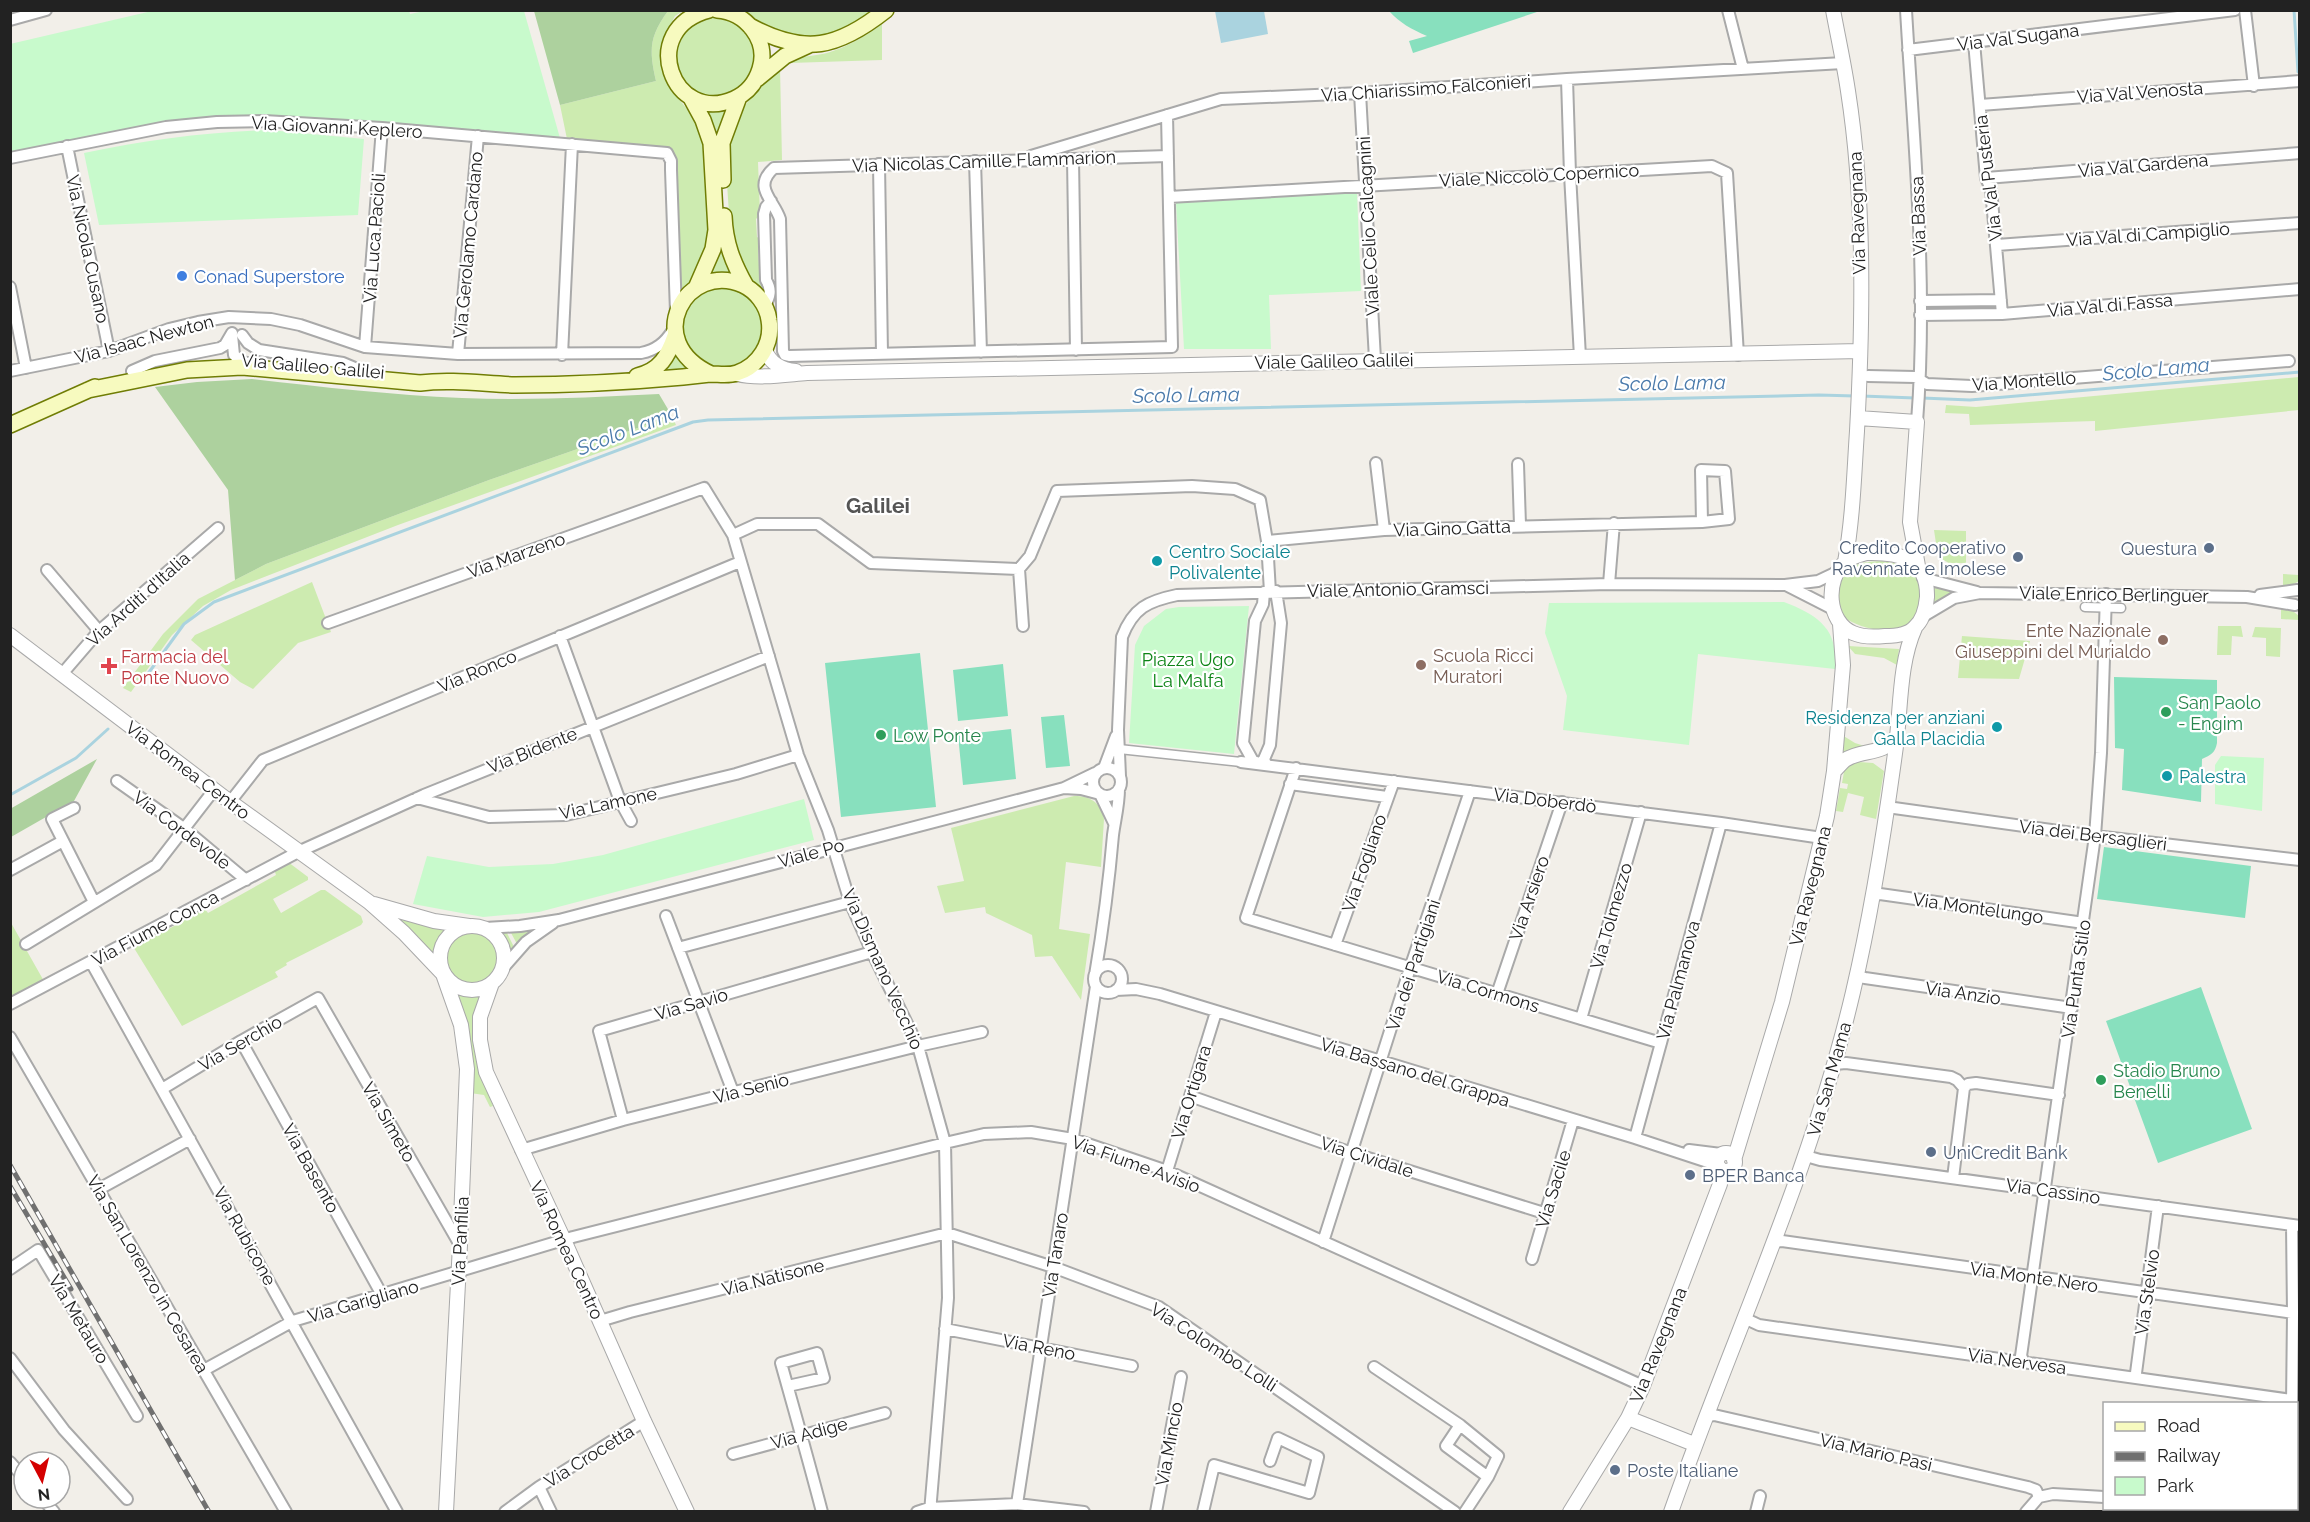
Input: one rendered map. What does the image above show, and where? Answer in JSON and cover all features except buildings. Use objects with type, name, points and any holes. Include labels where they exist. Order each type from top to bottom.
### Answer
[{"type":"main road","points":[[696,288],[713,249],[716,230],[711,143],[703,120],[691,98],[672,76],[668,62],[669,47],[674,33],[683,22],[696,14],[709,10]]},
{"type":"main road","points":[[717,10],[739,16],[758,38],[762,51],[761,65],[756,79]]},
{"type":"main road","points":[[691,98],[716,104],[728,102],[739,97],[756,79],[785,56],[809,45],[843,38],[871,22],[886,10]]},
{"type":"main road","points":[[750,26],[769,36],[809,45]]},
{"type":"main road","points":[[739,97],[722,144],[724,231],[730,255],[746,286]]},
{"type":"main road","points":[[721,280],[746,286],[765,306],[770,328],[765,350],[753,364],[736,374],[711,374],[696,368],[679,348],[676,326],[684,300],[696,288],[708,282],[721,280]]},
{"type":"main road","name":"Via Galileo Galilei","points":[[620,380],[655,369],[669,354],[676,326]]},
{"type":"main road","name":"Via Galileo Galilei","points":[[10,425],[132,371],[183,361],[238,358],[295,361],[362,371],[423,376],[434,381]]},
{"type":"main road","name":"Via Galileo Galilei","points":[[88,390],[187,370],[242,367],[420,383],[434,381],[514,385],[711,374]]},
{"type":"street","points":[[10,20],[46,10]]},
{"type":"street","points":[[1728,10],[1743,69]]},
{"type":"street","name":"Via Ravegnana","points":[[1833,10],[1843,63],[1856,160],[1860,351],[1863,376],[1858,418],[1852,524],[1841,567]]},
{"type":"street","name":"Via Bassa","points":[[1906,10],[1919,205],[1920,380],[1917,422]]},
{"type":"street","name":"Via Val Sugana","points":[[1908,50],[2235,10]]},
{"type":"street","points":[[2245,10],[2254,86]]},
{"type":"street","name":"Via Val Pusteria","points":[[1974,42],[1986,178],[1991,189],[2002,314]]},
{"type":"street","name":"Via Chiarissimo Falconieri","points":[[1017,160],[1221,99],[1360,93],[1843,63]]},
{"type":"street","points":[[1567,79],[1580,357]]},
{"type":"street","name":"Via Val Venosta","points":[[1980,105],[2300,81]]},
{"type":"street","name":"Viale Celio Calcagnini","points":[[1360,93],[1375,359]]},
{"type":"street","points":[[771,201],[780,219],[783,351],[785,355],[1172,347],[1167,115]]},
{"type":"street","name":"Via Giovanni Keplero","points":[[10,158],[166,127],[217,122],[264,121],[382,128],[667,153],[671,161],[676,326]]},
{"type":"street","name":"Via Luca Pacioli","points":[[365,347],[382,128]]},
{"type":"street","name":"Via Gerolamo Cardano","points":[[458,354],[478,136]]},
{"type":"street","points":[[562,355],[572,144]]},
{"type":"street","name":"Via Nicola Cusano","points":[[67,146],[109,351]]},
{"type":"street","name":"Via Val Gardena","points":[[1986,178],[2300,153]]},
{"type":"street","name":"Via Nicolas Camille Flammarion","points":[[771,201],[764,185],[767,174],[774,168],[1168,156]]},
{"type":"street","points":[[1072,159],[1076,350]]},
{"type":"street","points":[[975,161],[981,352]]},
{"type":"street","points":[[879,164],[882,354]]},
{"type":"street","name":"Viale Niccolò Copernico","points":[[1169,197],[1712,166],[1727,173],[1738,355]]},
{"type":"street","points":[[765,306],[770,294],[766,280],[764,214],[771,201]]},
{"type":"street","name":"Via Val di Campiglio","points":[[1996,245],[2300,223]]},
{"type":"street","points":[[769,286],[781,284]]},
{"type":"street","points":[[10,287],[26,368]]},
{"type":"street","name":"Via Val di Fassa","points":[[1920,315],[2002,314],[2300,289]]},
{"type":"street","points":[[1920,301],[2001,300]]},
{"type":"street","points":[[770,328],[778,321],[782,312]]},
{"type":"street","points":[[229,317],[237,334],[259,350],[343,363],[362,371]]},
{"type":"street","name":"Via Isaac Newton","points":[[10,371],[109,351],[169,329],[198,321],[229,317],[271,319],[300,325],[365,347],[458,354],[562,355],[648,352],[662,344],[676,326]]},
{"type":"street","points":[[243,317],[232,352],[243,362],[282,366],[291,371]]},
{"type":"street","points":[[132,371],[155,361],[220,348],[237,334]]},
{"type":"street","points":[[1129,348],[1130,365]]},
{"type":"street","points":[[765,350],[768,358],[786,370],[807,373]]},
{"type":"street","points":[[1018,351],[1018,368]]},
{"type":"street","name":"Viale Galileo Galilei","points":[[807,373],[1375,359],[1738,355],[1860,351]]},
{"type":"street","points":[[828,355],[830,372]]},
{"type":"street","points":[[187,370],[194,366],[228,364],[238,358]]},
{"type":"street","name":"Via Montello","points":[[1863,376],[1915,377],[1927,384],[1972,386],[2289,361]]},
{"type":"street","points":[[736,374],[769,376],[807,373]]},
{"type":"street","points":[[1858,418],[1917,422],[1910,522],[1927,591],[1926,604],[1919,622],[1902,634],[1877,636],[1853,633],[1840,624],[1833,609],[1831,597],[1833,584],[1841,567],[1866,553],[1880,553],[1900,556],[1921,572]]},
{"type":"street","name":"Via Gino Gatta","points":[[1376,463],[1384,530]]},
{"type":"street","name":"Via Gino Gatta","points":[[1518,464],[1520,525]]},
{"type":"street","name":"Via Gino Gatta","points":[[1267,541],[1384,530],[1702,522],[1729,519],[1725,471],[1701,470],[1702,522]]},
{"type":"street","points":[[1023,626],[1019,569],[1030,556],[1057,491],[1192,486],[1235,489],[1260,500],[1267,541],[1270,592],[1281,623],[1269,748],[1264,759],[1266,764]]},
{"type":"street","name":"Via Dismano Vecchio","points":[[704,488],[733,535],[798,755],[834,847],[850,902],[918,1046],[945,1143],[948,1298],[930,1510]]},
{"type":"street","name":"Via Marzeno","points":[[328,623],[704,488]]},
{"type":"street","points":[[1610,584],[1614,523]]},
{"type":"street","points":[[733,535],[757,525],[818,524],[872,563],[1019,569]]},
{"type":"street","name":"Via Arditi d'Italia","points":[[62,675],[99,631],[218,528]]},
{"type":"street","name":"Via Ronco","points":[[230,802],[263,760],[740,562]]},
{"type":"street","name":"Viale Antonio Gramsci","points":[[1120,776],[1118,730],[1121,643],[1127,623],[1147,603],[1177,594],[1610,584],[1785,585],[1818,581],[1841,567]]},
{"type":"street","points":[[47,570],[99,631]]},
{"type":"street","name":"Viale Enrico Berlinguer","points":[[1921,572],[1980,592]]},
{"type":"street","name":"Viale Antonio Gramsci","points":[[1785,585],[1833,609]]},
{"type":"street","points":[[2297,608],[2298,588]]},
{"type":"street","name":"Viale Enrico Berlinguer","points":[[2247,597],[2298,588]]},
{"type":"street","points":[[1266,764],[1252,760],[1243,742],[1255,621],[1270,592]]},
{"type":"street","name":"Viale Enrico Berlinguer","points":[[1919,622],[1954,598],[1980,592],[2247,597],[2297,608]]},
{"type":"street","name":"Via Punta Stilo","points":[[2024,1362],[2021,1356],[2095,836],[2101,753],[2106,594]]},
{"type":"street","name":"Viale Enrico Berlinguer","points":[[2085,607],[2121,608]]},
{"type":"street","points":[[1259,613],[1268,609],[1279,614]]},
{"type":"street","name":"Via San Mama","points":[[1671,1512],[1694,1444],[1707,1416],[1806,1156],[1835,1064],[1873,896],[1897,736],[1907,647],[1919,622]]},
{"type":"street","name":"Via Ravegnana","points":[[1570,1512],[1628,1418],[1643,1386],[1720,1184],[1723,1160],[1739,1142],[1782,1002],[1822,838],[1834,771],[1844,665],[1840,624]]},
{"type":"street","name":"Via Romea Centro","points":[[10,635],[230,802],[369,902],[404,933],[443,974]]},
{"type":"street","points":[[560,636],[620,801],[631,821]]},
{"type":"street","name":"Via Bidente","points":[[298,852],[417,798],[592,725],[769,656]]},
{"type":"street","name":"Viale Antonio Gramsci","points":[[1100,771],[1118,730]]},
{"type":"street","points":[[1834,771],[1845,760],[1882,749],[1891,744],[1897,736]]},
{"type":"street","points":[[1247,750],[1256,754],[1269,748]]},
{"type":"street","points":[[1119,749],[1266,764]]},
{"type":"street","name":"Via Lamone","points":[[417,798],[489,817],[566,815],[736,774],[798,755]]},
{"type":"street","name":"Via Doberdò","points":[[1266,764],[1641,812],[1822,838]]},
{"type":"street","points":[[1296,768],[1290,784],[1387,797]]},
{"type":"street","points":[[1094,1006],[1100,998],[1121,984],[1121,976],[1107,957],[1104,945],[1120,776],[1115,770],[1100,771],[1093,783],[1108,807],[1114,824]]},
{"type":"street","name":"Viale Po","points":[[485,928],[529,925],[558,920],[1064,788],[1100,771]]},
{"type":"street","name":"Via Cordevole","points":[[117,781],[185,829],[246,880]]},
{"type":"street","name":"Via Fogliano","points":[[1335,945],[1394,781]]},
{"type":"street","name":"Via Cormons","points":[[1290,784],[1246,918],[1661,1043]]},
{"type":"street","name":"Viale Po","points":[[1064,788],[1081,789],[1100,794]]},
{"type":"street","points":[[1100,794],[1113,795],[1119,789]]},
{"type":"street","points":[[26,944],[156,865],[214,790]]},
{"type":"street","name":"Via dei Partigiani","points":[[1323,1242],[1410,968],[1470,790]]},
{"type":"street","name":"Via Arsiero","points":[[1497,994],[1562,802]]},
{"type":"street","name":"Via dei Bersaglieri","points":[[1887,807],[2095,836],[2300,860]]},
{"type":"street","points":[[74,808],[52,819],[94,903]]},
{"type":"street","name":"Via Tolmezzo","points":[[1581,1019],[1641,812]]},
{"type":"street","name":"Via Palmanova","points":[[1635,1138],[1721,823]]},
{"type":"street","points":[[10,870],[63,842]]},
{"type":"street","name":"Via Fiume Conca","points":[[10,1004],[298,852]]},
{"type":"street","name":"Via Montelungo","points":[[1873,896],[1880,894],[2084,923]]},
{"type":"street","name":"Via Romea Centro","points":[[369,902],[434,921],[470,926]]},
{"type":"street","points":[[678,948],[850,902]]},
{"type":"street","points":[[666,916],[733,1092]]},
{"type":"street","name":"Viale Po","points":[[503,968],[526,942],[558,920]]},
{"type":"street","points":[[1105,920],[1096,980],[1103,992],[1113,991]]},
{"type":"street","points":[[470,926],[485,928],[499,940],[503,949],[503,968],[492,983],[475,990],[450,982],[443,974],[440,964],[445,943],[451,934],[470,926]]},
{"type":"street","name":"Via Savio","points":[[622,1120],[599,1031],[872,952]]},
{"type":"street","name":"Via Rubicone","points":[[91,962],[293,1321],[397,1512]]},
{"type":"street","points":[[1096,980],[1101,967],[1114,966]]},
{"type":"street","name":"Via Anzio","points":[[1857,973],[1860,977],[1865,978],[2072,1008]]},
{"type":"street","name":"Via Panfilia","points":[[443,974],[461,1024],[467,1069],[446,1512]]},
{"type":"street","name":"Via Bassano del Grappa","points":[[1121,976],[1160,994]]},
{"type":"street","name":"Via Tanaro","points":[[1017,1504],[1094,1006],[1096,980]]},
{"type":"street","name":"Via Romea Centro","points":[[492,983],[480,1017],[482,1050],[489,1082],[564,1240],[687,1512]]},
{"type":"street","name":"Via Bassano del Grappa","points":[[1113,991],[1137,989],[1160,994],[1670,1149],[1723,1160]]},
{"type":"street","name":"Via Serchio","points":[[162,1089],[318,998]]},
{"type":"street","name":"Via Simeto","points":[[318,998],[460,1245]]},
{"type":"street","name":"Via Ortigara","points":[[1167,1172],[1216,1012]]},
{"type":"street","name":"Via Senio","points":[[521,1150],[622,1120],[982,1032]]},
{"type":"street","name":"Via San Lorenzo in Cesarea","points":[[10,1036],[286,1512]]},
{"type":"street","name":"Via Basento","points":[[241,1041],[382,1295]]},
{"type":"street","points":[[1835,1064],[1846,1063],[1951,1077],[1964,1088]]},
{"type":"street","points":[[1953,1178],[1964,1088],[1968,1084],[1976,1083],[2059,1095]]},
{"type":"street","name":"Via Cividale","points":[[1190,1096],[1352,1153],[1544,1214]]},
{"type":"street","name":"Via Sacile","points":[[1532,1259],[1574,1120]]},
{"type":"street","name":"Via Fiume Avisio","points":[[564,1240],[945,1143],[984,1134],[1031,1132],[1073,1139],[1167,1172],[1643,1386]]},
{"type":"street","points":[[99,1189],[190,1138]]},
{"type":"street","name":"Via Cassino","points":[[1806,1156],[1820,1160],[2296,1226]]},
{"type":"street","name":"Via Stelvio","points":[[2133,1377],[2136,1373],[2148,1293],[2158,1206]]},
{"type":"street","points":[[2294,1397],[2293,1313],[2296,1226]]},
{"type":"street","name":"Via Colombo Lolli","points":[[946,1233],[1053,1267],[1158,1307],[1455,1512]]},
{"type":"street","name":"Via Natisone","points":[[600,1321],[946,1233]]},
{"type":"street","name":"Via Garigliano","points":[[204,1370],[293,1321],[564,1240]]},
{"type":"street","name":"Via Monte Nero","points":[[1774,1242],[1782,1241],[2293,1313]]},
{"type":"street","name":"Via Metauro","points":[[10,1269],[38,1250],[137,1416]]},
{"type":"street","name":"Via Nervesa","points":[[1743,1318],[1759,1325],[2294,1397]]},
{"type":"street","name":"Via Reno","points":[[945,1329],[1132,1366]]},
{"type":"street","points":[[10,1358],[64,1430],[127,1499]]},
{"type":"street","points":[[1374,1367],[1460,1425],[1498,1456],[1488,1477],[1465,1512]]},
{"type":"street","name":"Via Mincio","points":[[1156,1512],[1181,1377]]},
{"type":"street","points":[[788,1386],[822,1512]]},
{"type":"street","name":"Via Adige","points":[[733,1454],[885,1413]]},
{"type":"street","name":"Via Mario Pasi","points":[[1707,1416],[1714,1415],[2028,1487],[2036,1490],[2039,1497]]},
{"type":"street","points":[[1628,1418],[1694,1444]]},
{"type":"street","name":"Via Crocetta","points":[[505,1512],[539,1486],[644,1421]]},
{"type":"street","points":[[1460,1425],[1446,1446],[1488,1477]]},
{"type":"street","points":[[1203,1512],[1214,1465],[1309,1493],[1318,1457],[1278,1438],[1270,1461]]},
{"type":"street","points":[[539,1486],[551,1512]]},
{"type":"street","points":[[2026,1512],[2039,1497],[2053,1494],[2103,1497]]},
{"type":"street","points":[[1756,1512],[1760,1496]]},
{"type":"street","points":[[917,1512],[1017,1504],[1083,1511]]},
{"type":"green space","points":[[409,10],[410,14],[429,10],[524,11],[560,138],[379,123],[237,115],[170,121],[11,153],[10,44],[152,11]]},
{"type":"green space","points":[[534,11],[668,11],[657,29],[652,44],[652,61],[656,81],[560,105]]},
{"type":"green space","points":[[668,11],[683,11],[675,16],[664,37],[661,54],[666,78],[674,93],[695,119],[705,142],[711,243],[701,266],[685,289],[680,292],[677,158],[670,148],[567,139],[560,105],[656,81],[652,61],[652,44],[657,29]]},
{"type":"green space","points":[[744,11],[873,11],[853,25],[841,30],[804,37],[775,31]]},
{"type":"green space","points":[[1389,11],[1540,11],[1413,53],[1409,41],[1427,36],[1406,25]]},
{"type":"green space","points":[[707,17],[723,17],[737,23],[749,35],[755,49],[755,65],[749,79],[737,91],[723,97],[707,97],[693,91],[681,79],[675,65],[675,49],[681,35],[693,23]]},
{"type":"green space","points":[[882,24],[882,60],[790,63],[790,60],[842,48]]},
{"type":"green space","points":[[780,67],[782,160],[758,162],[760,215],[756,219],[757,237],[762,240],[763,247],[758,250],[760,280],[764,284],[766,294],[764,295],[747,276],[731,244],[725,153],[734,121],[765,78]]},
{"type":"green space","points":[[728,108],[716,139],[703,109]]},
{"type":"green space","points":[[269,130],[364,139],[358,215],[99,225],[84,153],[176,137]]},
{"type":"green space","points":[[1357,193],[1361,291],[1269,295],[1271,349],[1184,349],[1176,203]]},
{"type":"green space","points":[[718,249],[722,249],[735,277],[706,277]]},
{"type":"green space","points":[[723,286],[739,289],[752,298],[761,311],[764,327],[761,343],[752,356],[739,365],[723,368],[707,365],[694,356],[685,343],[682,327],[685,311],[694,298],[707,289]]},
{"type":"green space","points":[[677,352],[693,369],[655,376]]},
{"type":"green space","points":[[2299,377],[2299,410],[2095,431],[2095,421],[1970,425],[1969,414],[1945,413],[1946,405],[1976,407]]},
{"type":"green space","points":[[252,379],[383,393],[487,399],[659,394],[672,416],[489,480],[266,564],[235,580],[228,490],[155,387]]},
{"type":"green space","points":[[672,416],[676,425],[398,525],[231,590],[203,606],[172,635],[131,692],[123,688],[163,634],[198,599],[266,564],[489,480]]},
{"type":"green space","points":[[1934,530],[1966,531],[1966,563],[1949,563],[1938,557]]},
{"type":"green space","points":[[1882,561],[1902,565],[1913,571],[1922,588],[1921,603],[1916,616],[1905,626],[1896,629],[1875,630],[1855,624],[1840,614],[1836,583],[1855,565]]},
{"type":"green space","points":[[2283,574],[2299,575],[2299,581],[2283,590]]},
{"type":"green space","points":[[312,582],[331,632],[298,643],[253,689],[240,682],[191,640],[195,635]]},
{"type":"green space","points":[[1934,587],[1961,594],[1934,605]]},
{"type":"green space","points":[[1784,602],[1807,612],[1824,625],[1834,643],[1835,669],[1698,654],[1689,745],[1563,730],[1567,696],[1545,633],[1549,603]]},
{"type":"green space","name":"Piazza Ugo La Malfa","points":[[1249,606],[1234,754],[1129,743],[1135,645],[1144,626],[1166,609]]},
{"type":"green space","points":[[2281,606],[2289,608],[2299,616],[2299,620],[2281,619]]},
{"type":"green space","points":[[2218,626],[2241,626],[2243,637],[2232,636],[2231,655],[2217,655]]},
{"type":"green space","points":[[2255,627],[2281,628],[2280,657],[2266,656],[2266,638],[2252,637]]},
{"type":"green space","points":[[1962,636],[2030,641],[2019,679],[1958,678]]},
{"type":"green space","points":[[1848,646],[1899,649],[1897,665],[1884,658],[1855,654]]},
{"type":"green space","name":"Low Ponte","points":[[920,653],[936,807],[841,817],[825,663]]},
{"type":"green space","points":[[1003,664],[1008,716],[958,721],[953,670]]},
{"type":"green space","name":"San Paolo - Engim","points":[[2114,677],[2217,680],[2217,743],[2212,753],[2202,759],[2201,802],[2122,790],[2124,749],[2115,748]]},
{"type":"green space","points":[[1064,715],[1070,766],[1046,768],[1041,717]]},
{"type":"green space","points":[[1011,729],[1016,779],[963,785],[958,735]]},
{"type":"green space","points":[[1842,735],[1855,743],[1871,748],[1838,759]]},
{"type":"green space","points":[[2221,756],[2264,758],[2262,811],[2215,804],[2215,765]]},
{"type":"green space","points":[[97,759],[74,801],[11,837],[10,809]]},
{"type":"green space","points":[[1859,762],[1873,763],[1884,771],[1876,819],[1860,815],[1864,797],[1848,793],[1843,812],[1836,811],[1840,788],[1847,789],[1848,784],[1842,783],[1845,766]]},
{"type":"green space","points":[[1074,796],[1094,801],[1104,819],[1101,867],[1066,862],[1059,929],[1090,934],[1081,1000],[1052,956],[1035,957],[1032,935],[986,913],[985,907],[945,913],[937,886],[964,881],[951,828]]},
{"type":"green space","points":[[804,799],[814,840],[539,912],[483,917],[413,904],[427,856],[489,867],[553,864],[603,855]]},
{"type":"green space","points":[[2104,847],[2251,866],[2245,918],[2097,899]]},
{"type":"green space","points":[[288,862],[308,877],[308,880],[273,899],[281,913],[321,890],[325,890],[361,916],[363,922],[286,963],[287,965],[275,972],[278,977],[182,1026],[134,948],[205,909],[208,913],[276,875],[274,869]]},
{"type":"green space","points":[[401,917],[451,928],[440,943],[437,962],[398,920]]},
{"type":"green space","points":[[10,921],[45,983],[10,1003]]},
{"type":"green space","points":[[543,926],[517,944],[510,931]]},
{"type":"green space","points":[[467,931],[477,931],[487,935],[495,943],[499,958],[495,973],[487,981],[477,985],[467,985],[457,981],[449,973],[445,963],[445,953],[449,943],[457,935]]},
{"type":"green space","points":[[497,931],[506,931],[514,947],[508,954],[503,938]]},
{"type":"green space","points":[[452,987],[470,993],[485,990],[481,1071],[493,1106],[490,1107],[484,1095],[470,1093]]},
{"type":"green space","points":[[2201,987],[2252,1129],[2158,1163],[2106,1021]]},
{"type":"water","points":[[1215,11],[1264,11],[1268,34],[1221,43]]},
{"type":"waterway","points":[[2294,10],[2298,72]]},
{"type":"waterway","name":"Scolo Lama","points":[[1922,398],[1970,400],[2300,372]]},
{"type":"waterway","name":"Scolo Lama","points":[[142,682],[184,624],[214,602],[693,422],[1819,395],[1855,396]]},
{"type":"waterway","name":"Scolo Lama","points":[[1862,396],[1915,398]]},
{"type":"waterway","name":"Scolo Lama","points":[[10,795],[76,758],[108,729]]},
{"type":"railway","points":[[10,1165],[209,1512]]},
{"type":"railway","points":[[10,1186],[71,1289]]},
{"type":"place","name":"Conad Superstore","points":[[182,276]]},
{"type":"place","name":"Questura","points":[[2209,548]]},
{"type":"place","name":"Credito Cooperativo Ravennate e Imolese","points":[[2018,557]]},
{"type":"place","name":"Centro Sociale Polivalente","points":[[1157,561]]},
{"type":"place","name":"Ente Nazionale Giuseppini del Murialdo","points":[[2163,640]]},
{"type":"place","name":"Scuola Ricci Muratori","points":[[1421,665]]},
{"type":"place","name":"Farmacia del Ponte Nuovo","points":[[109,666]]},
{"type":"place","name":"San Paolo - Engim","points":[[2166,712]]},
{"type":"place","name":"Residenza per anziani Galla Placidia","points":[[1997,727]]},
{"type":"place","name":"Low Ponte","points":[[881,735]]},
{"type":"place","name":"Palestra","points":[[2167,776]]},
{"type":"place","name":"Stadio Bruno Benelli","points":[[2101,1080]]},
{"type":"place","name":"UniCredit Bank","points":[[1931,1152]]},
{"type":"place","name":"BPER Banca","points":[[1690,1175]]},
{"type":"place","name":"Poste Italiane","points":[[1615,1470]]},
{"type":"district","name":"Galilei","points":[[878,505]]}]
